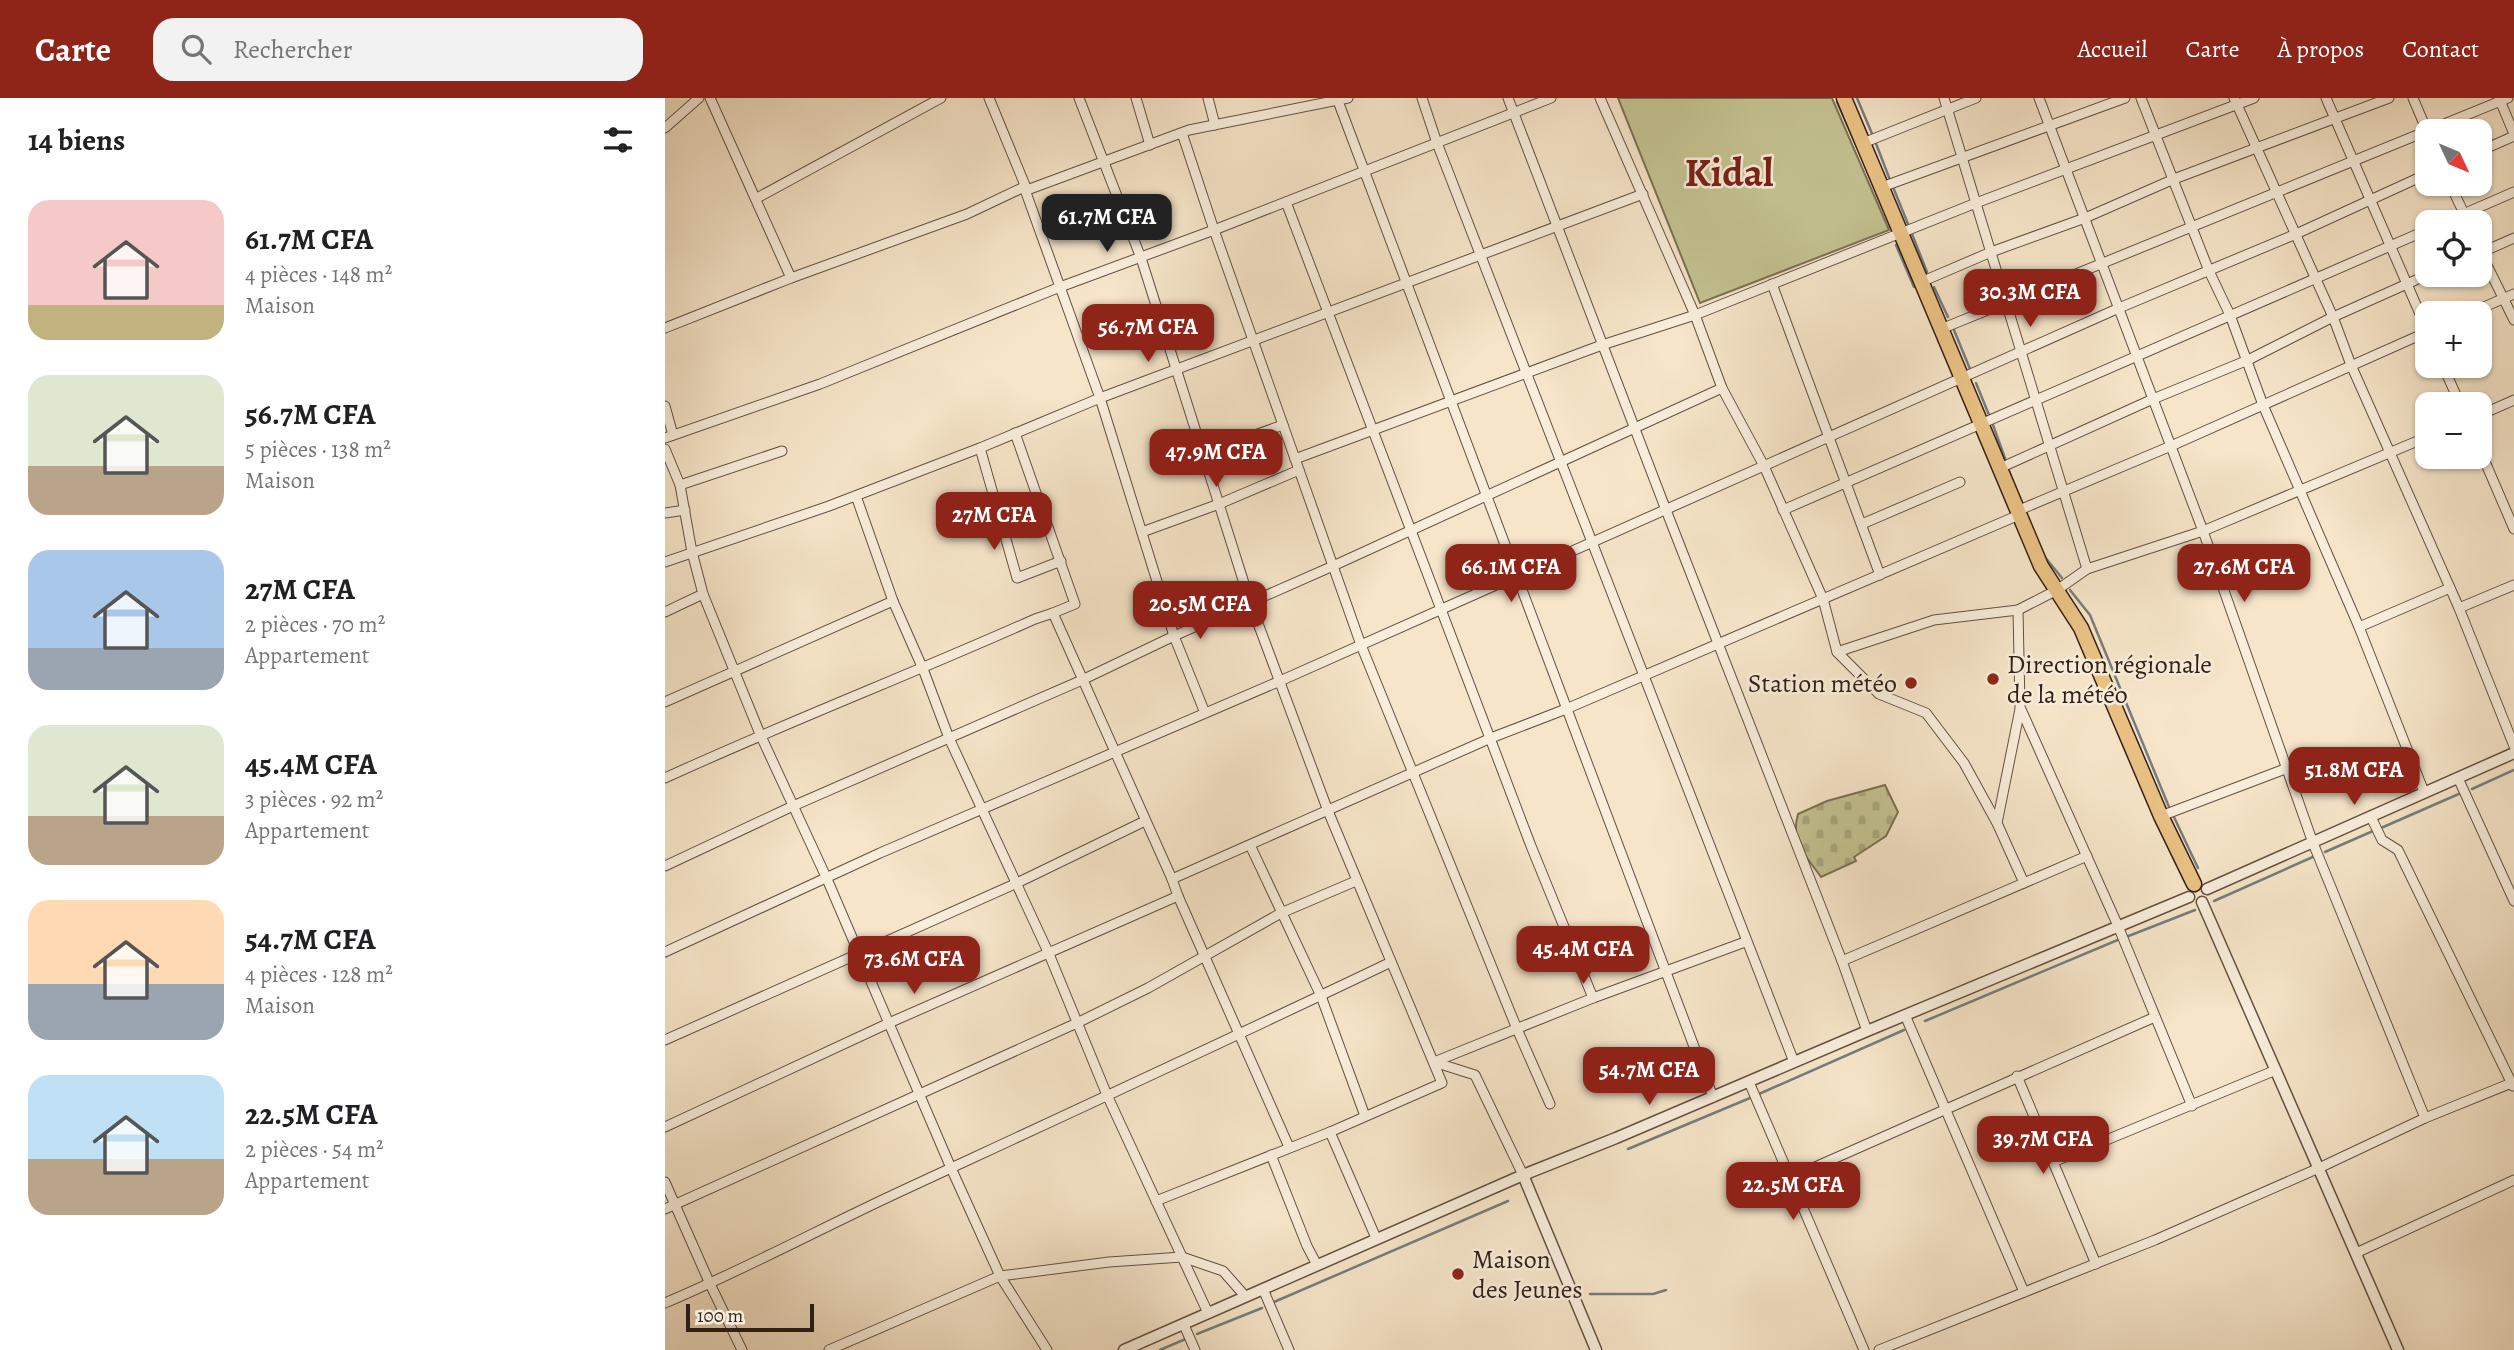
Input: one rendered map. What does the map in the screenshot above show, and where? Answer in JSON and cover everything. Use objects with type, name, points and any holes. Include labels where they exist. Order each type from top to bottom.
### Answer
[{"type":"main road","points":[[1844,98],[2041,566],[2081,628],[2161,816],[2196,890]]},
{"type":"street","points":[[665,128],[699,98]]},
{"type":"street","points":[[710,98],[791,278]]},
{"type":"street","points":[[757,198],[941,98]]},
{"type":"street","points":[[989,98],[1025,189],[1100,398],[1174,636],[1205,713]]},
{"type":"street","points":[[1079,98],[1141,258],[1250,602],[1356,881],[1443,1083],[1330,1132],[1156,1201]]},
{"type":"street","points":[[1136,98],[1150,145]]},
{"type":"street","points":[[1208,98],[1215,125]]},
{"type":"street","points":[[665,328],[791,278],[967,214],[1025,189],[1182,132],[1348,98]]},
{"type":"street","points":[[1422,98],[1745,942],[1794,1062]]},
{"type":"street","points":[[1508,98],[1867,1031]]},
{"type":"street","points":[[665,406],[669,437],[820,384],[1060,287],[1214,230],[1551,98]]},
{"type":"street","points":[[1600,98],[1695,315],[1722,388],[1764,467],[1822,599],[1836,652],[1879,694],[1926,713],[1963,763],[1997,823],[2024,883]]},
{"type":"street","points":[[1944,98],[2087,569]]},
{"type":"street","points":[[1863,143],[1976,98]]},
{"type":"street","points":[[2039,98],[2203,531],[2313,843],[2425,1118]]},
{"type":"street","points":[[1882,187],[2125,98]]},
{"type":"street","points":[[2141,98],[2209,271],[2248,360],[2263,405],[2359,627],[2424,792]]},
{"type":"street","points":[[1295,460],[1602,345],[1695,315],[2236,101],[2253,98]]},
{"type":"street","points":[[2326,98],[2415,302]]},
{"type":"street","points":[[1921,282],[1991,252],[2085,218],[2174,179],[2389,98]]},
{"type":"street","points":[[2413,98],[2422,119]]},
{"type":"street","points":[[2456,119],[2503,99],[2514,135],[2492,145]]},
{"type":"street","points":[[1338,101],[1713,1097]]},
{"type":"street","points":[[2236,101],[2459,608],[2514,746]]},
{"type":"street","points":[[1182,132],[1361,645],[1550,1104]]},
{"type":"street","points":[[1941,328],[2278,194],[2415,136]]},
{"type":"street","points":[[665,952],[983,809],[1280,681],[1962,377],[2296,234],[2415,179]]},
{"type":"street","points":[[2481,210],[2514,192]]},
{"type":"street","points":[[665,562],[856,496],[1100,398],[1643,194]]},
{"type":"street","points":[[1286,202],[1593,998]]},
{"type":"street","points":[[1783,510],[2415,235]]},
{"type":"street","points":[[2492,247],[2514,238]]},
{"type":"street","points":[[2492,275],[2514,320]]},
{"type":"street","points":[[2000,468],[2153,399],[2248,360],[2415,280]]},
{"type":"street","points":[[1772,284],[1880,575]]},
{"type":"street","points":[[2492,303],[2514,294]]},
{"type":"street","points":[[1172,878],[1491,738],[1566,709],[1880,575],[2063,491],[2171,446],[2415,336]]},
{"type":"street","points":[[665,866],[793,806],[1082,680],[1722,388]]},
{"type":"street","points":[[2492,410],[2514,400]]},
{"type":"street","points":[[1202,454],[1283,425]]},
{"type":"street","points":[[665,778],[760,734],[1075,604],[1016,433]]},
{"type":"street","points":[[1836,652],[1934,620],[2018,610],[2057,590],[2087,569],[2203,531],[2415,442]]},
{"type":"street","points":[[979,448],[1017,578],[1061,561]]},
{"type":"street","points":[[665,449],[680,485],[703,594],[760,734],[827,879],[1000,1276],[1047,1350]]},
{"type":"street","points":[[680,485],[782,451]]},
{"type":"street","points":[[2488,469],[2514,529]]},
{"type":"street","points":[[1142,532],[1219,504],[1299,470]]},
{"type":"street","points":[[1862,524],[1960,482]]},
{"type":"street","points":[[856,496],[893,601],[950,738],[1049,954],[1107,1095],[1207,1313]]},
{"type":"street","points":[[665,513],[685,510]]},
{"type":"street","points":[[2459,608],[2514,585]]},
{"type":"street","points":[[2359,627],[2450,588]]},
{"type":"street","points":[[665,612],[703,594]]},
{"type":"street","points":[[665,702],[893,601]]},
{"type":"street","points":[[1997,823],[2020,707],[2018,610]]},
{"type":"street","points":[[1053,613],[1289,1147]]},
{"type":"street","points":[[2020,707],[2118,926],[2192,1106]]},
{"type":"street","points":[[1124,1350],[1376,1238],[2118,926],[2196,890],[2313,843],[2514,753]]},
{"type":"street","points":[[2161,816],[2285,769]]},
{"type":"street","points":[[2458,778],[2514,901]]},
{"type":"street","points":[[1879,1350],[2095,1264],[2319,1168],[2425,1118],[2513,1084],[2398,850],[2382,840],[2371,817]]},
{"type":"street","points":[[665,1040],[1017,883],[1145,821]]},
{"type":"street","points":[[1250,845],[1321,996],[1365,1116]]},
{"type":"street","points":[[1842,961],[2087,856]]},
{"type":"street","points":[[665,1209],[1077,1023],[1148,988],[1281,913],[1356,881]]},
{"type":"street","points":[[2196,890],[2208,894],[2202,902],[2399,1350]]},
{"type":"street","points":[[665,1128],[889,1023],[1178,897]]},
{"type":"street","points":[[1434,1062],[1593,998],[1745,942]]},
{"type":"street","points":[[665,1303],[1107,1095],[1239,1036],[1391,962]]},
{"type":"street","points":[[1905,1015],[2024,1292]]},
{"type":"street","points":[[1790,1178],[2155,1017]]},
{"type":"street","points":[[1434,1062],[1475,1075],[1523,1175],[1596,1350]]},
{"type":"street","points":[[2053,1162],[2276,1070]]},
{"type":"street","points":[[2017,1076],[2095,1264]]},
{"type":"street","points":[[1749,1082],[1864,1350]]},
{"type":"street","points":[[1330,1132],[1376,1238]]},
{"type":"street","points":[[1271,1155],[1317,1265]]},
{"type":"street","points":[[2356,1253],[2514,1180]]},
{"type":"street","points":[[665,1182],[742,1350]]},
{"type":"street","points":[[829,1350],[1000,1276],[1109,1262],[1182,1257],[1223,1271],[1245,1296]]},
{"type":"street","points":[[1263,1289],[1289,1350]]},
{"type":"street","points":[[1184,1325],[1195,1350]]},
{"type":"green space","points":[[1618,98],[1832,98],[1889,230],[1700,303]]},
{"type":"green space","points":[[1885,785],[1898,812],[1886,836],[1854,857],[1856,861],[1821,877],[1798,841],[1798,814],[1827,801]]},
{"type":"waterway","points":[[1857,98],[1873,136]]},
{"type":"waterway","points":[[1837,102],[1857,147]]},
{"type":"waterway","points":[[1875,141],[1890,180]]},
{"type":"waterway","points":[[1869,175],[1891,228]]},
{"type":"waterway","points":[[1893,187],[1908,224]]},
{"type":"waterway","points":[[1912,234],[1927,272]]},
{"type":"waterway","points":[[1896,245],[1914,287]]},
{"type":"waterway","points":[[1934,287],[1948,317]]},
{"type":"waterway","points":[[1954,330],[1970,369]]},
{"type":"waterway","points":[[1976,383],[1989,415]]},
{"type":"waterway","points":[[1993,425],[2006,461]]},
{"type":"waterway","points":[[2009,471],[2015,487]]},
{"type":"waterway","points":[[2044,556],[2062,578]]},
{"type":"waterway","points":[[2070,590],[2090,615],[2169,807]]},
{"type":"waterway","points":[[2472,789],[2514,770]]},
{"type":"waterway","points":[[2381,828],[2461,793]]},
{"type":"waterway","points":[[2173,815],[2198,868]]},
{"type":"waterway","points":[[2325,852],[2373,831]]},
{"type":"waterway","points":[[2214,901],[2315,856]]},
{"type":"waterway","points":[[2126,937],[2195,910]]},
{"type":"waterway","points":[[1925,1021],[2120,939]]},
{"type":"waterway","points":[[1759,1094],[1904,1030]]},
{"type":"waterway","points":[[1628,1149],[1750,1098]]},
{"type":"waterway","points":[[1274,1302],[1508,1201]]},
{"type":"waterway","points":[[1590,1294],[1653,1294],[1666,1290]]},
{"type":"waterway","points":[[1197,1334],[1262,1308]]},
{"type":"waterway","points":[[1160,1350],[1188,1338]]},
{"type":"place","name":"Direction régionale de la météo","points":[[1993,679]]},
{"type":"place","name":"Station météo","points":[[1911,683]]},
{"type":"place","name":"Maison des Jeunes","points":[[1458,1274]]},
{"type":"district","name":"Kidal","points":[[1729,172]]}]
